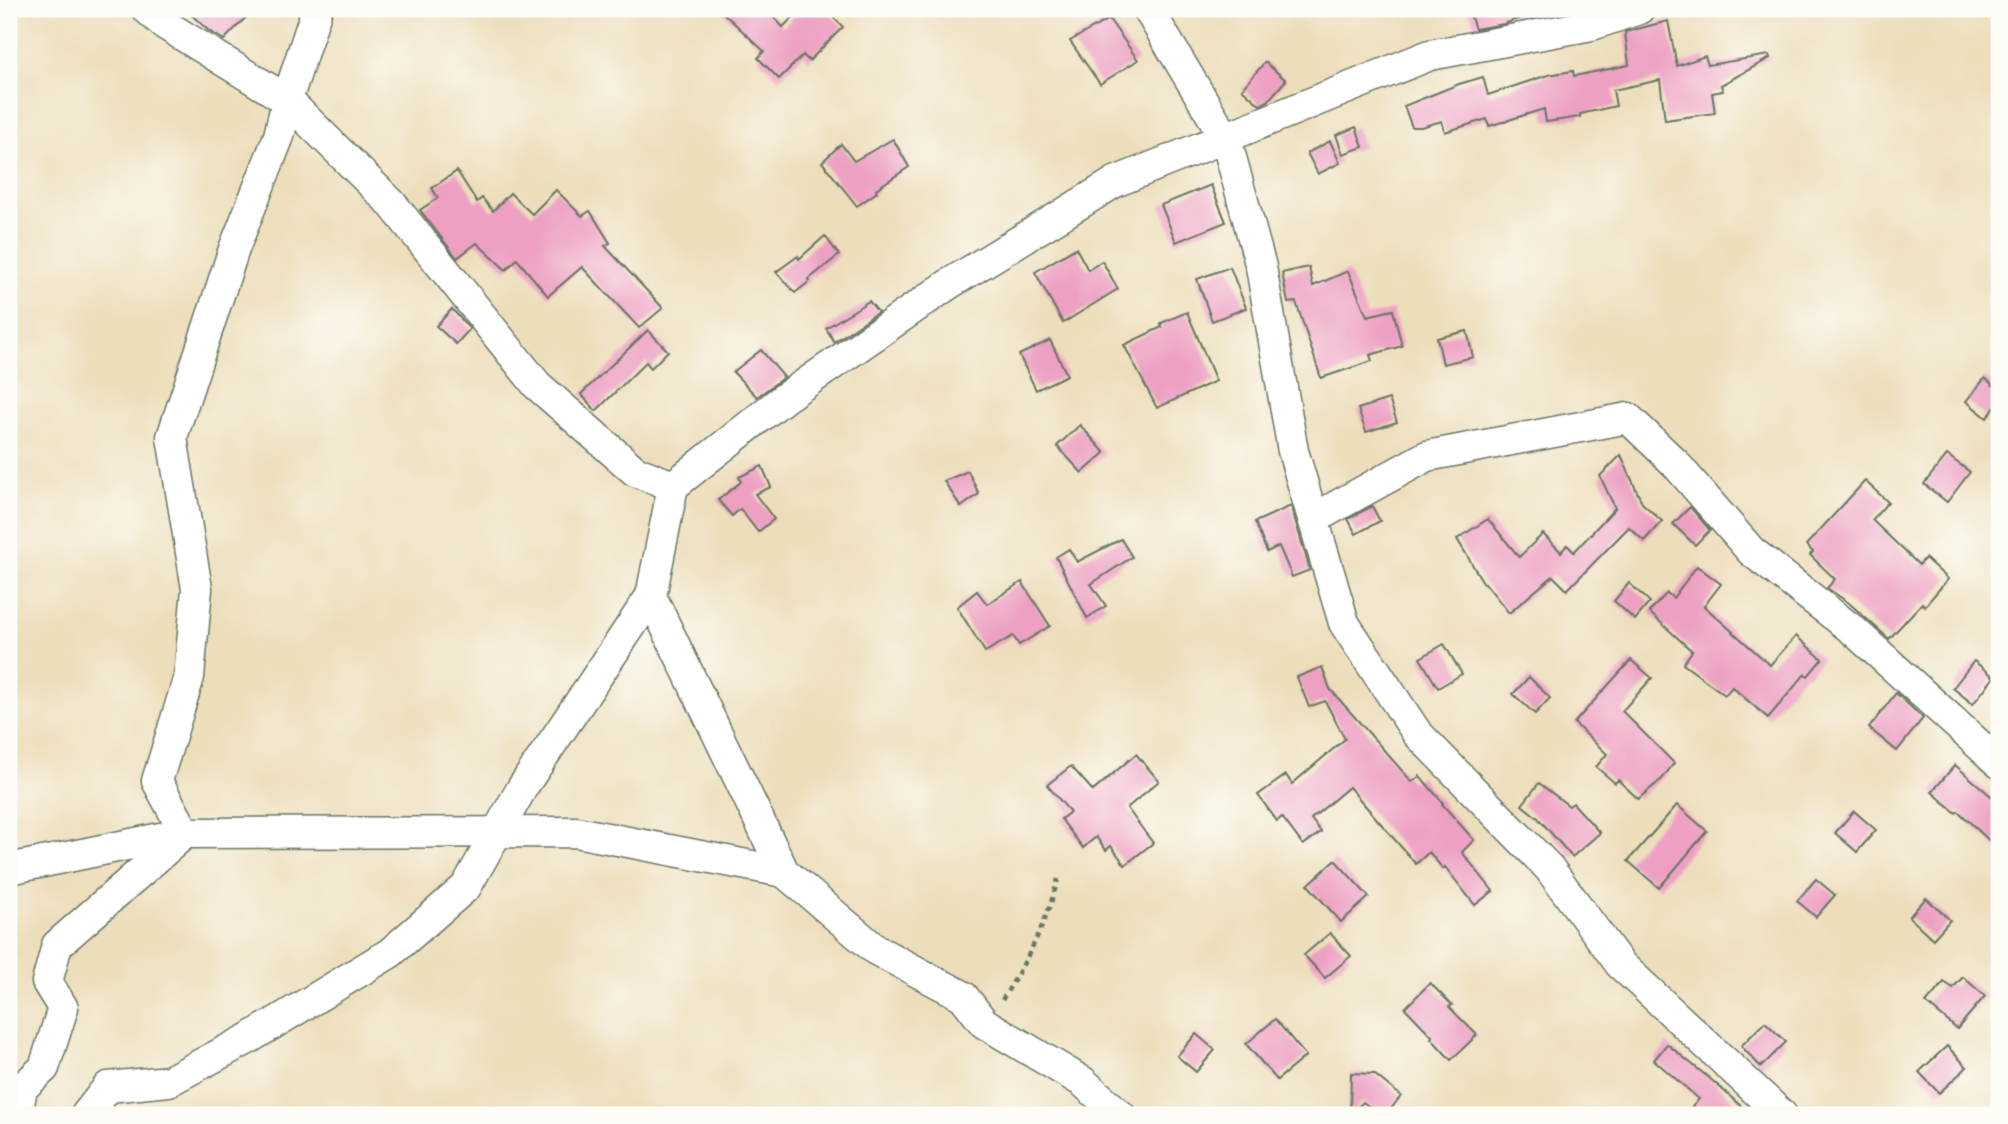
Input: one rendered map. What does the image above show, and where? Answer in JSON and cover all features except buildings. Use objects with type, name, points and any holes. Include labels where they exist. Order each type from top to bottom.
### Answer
[{"type":"street","points":[[147,9],[164,24],[287,100],[392,204],[537,386],[635,471],[673,486]]},
{"type":"street","points":[[185,833],[157,780],[189,677],[197,589],[172,437],[234,249],[279,136],[287,100],[317,9]]},
{"type":"street","points":[[1148,9],[1226,139],[1261,267],[1293,451],[1344,623],[1417,733],[1549,868],[1619,964],[1782,1115]]},
{"type":"street","points":[[86,1115],[108,1087],[169,1081],[248,1040],[390,953],[466,887],[522,788],[651,596],[673,486],[783,399],[949,284],[1115,183],[1430,55],[1591,25],[1639,9]]},
{"type":"street","points":[[1313,519],[1427,456],[1628,418],[1675,463],[1751,551],[1854,631],[1999,763]]},
{"type":"street","points":[[651,596],[784,872],[876,950],[963,996],[984,1023],[1083,1082],[1121,1115]]},
{"type":"street","points":[[9,869],[185,833],[576,832],[784,872]]},
{"type":"street","points":[[17,1115],[22,1088],[44,1069],[63,1008],[47,982],[57,945],[185,833]]},
{"type":"path","points":[[1999,46],[1999,57]]},
{"type":"path","points":[[984,1023],[1002,1000],[1035,946],[1050,910],[1058,879]]}]
